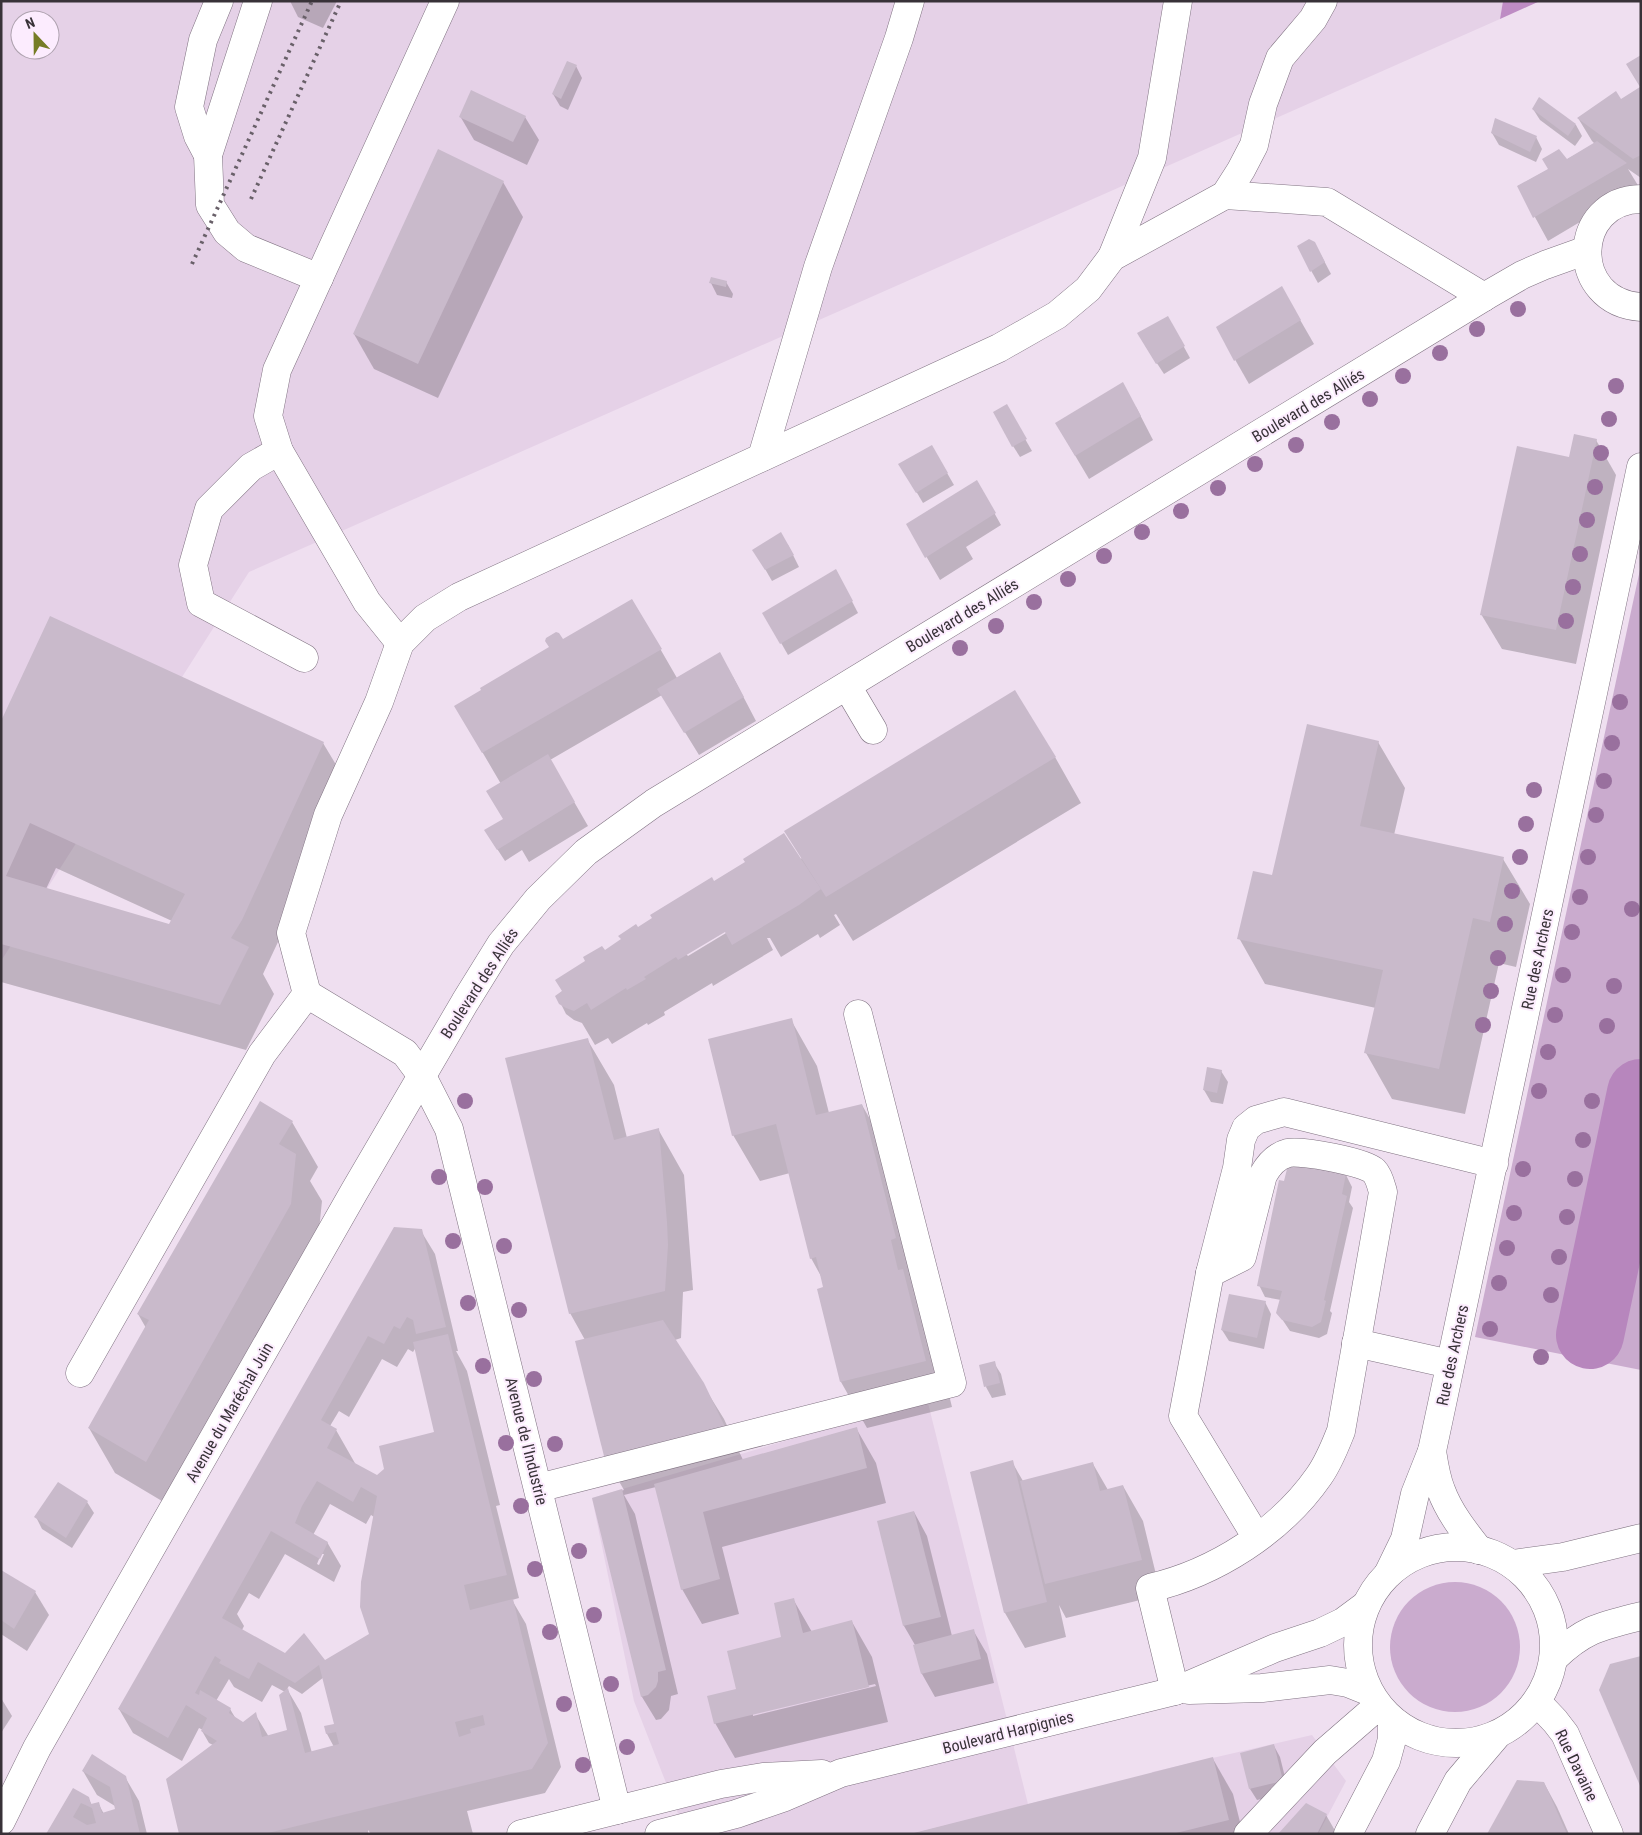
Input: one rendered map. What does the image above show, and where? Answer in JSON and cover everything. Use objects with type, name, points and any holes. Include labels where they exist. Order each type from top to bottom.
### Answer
[{"type":"main road","points":[[208,155],[198,136],[189,107],[203,40],[219,1]]},
{"type":"main road","points":[[258,1],[208,155],[210,205],[227,232],[246,248],[318,278]]},
{"type":"main road","points":[[400,643],[367,602],[279,451],[268,416],[276,370],[445,1]]},
{"type":"main road","points":[[762,457],[818,268],[899,38],[910,1]]},
{"type":"main road","points":[[80,1373],[262,1054],[307,994],[291,933],[328,815],[379,702],[400,643],[425,618],[459,597],[998,348],[1057,315],[1088,288],[1112,257],[1152,158],[1178,1]]},
{"type":"main road","points":[[1112,257],[1226,195],[1254,145],[1263,104],[1280,58],[1313,19],[1324,1]]},
{"type":"main road","points":[[1226,195],[1327,202],[1484,297]]},
{"type":"main road","points":[[1636,198],[1611,208],[1599,219],[1590,234],[1587,250],[1591,274],[1599,288],[1618,302],[1641,308]]},
{"type":"main road","name":"Boulevard des Alliés","points":[[422,1076],[501,944],[538,899],[580,858],[633,817],[1484,297],[1522,275],[1587,250]]},
{"type":"main road","points":[[279,451],[252,467],[210,509],[193,565],[201,603],[304,658]]},
{"type":"main road","name":"Rue des Archers","points":[[1388,1574],[1405,1539],[1415,1494],[1432,1451],[1641,467]]},
{"type":"main road","points":[[847,686],[873,730]]},
{"type":"main road","name":"Avenue de l'Industrie","points":[[307,994],[405,1053],[422,1076],[449,1129],[617,1810]]},
{"type":"main road","points":[[538,1488],[952,1383],[858,1014]]},
{"type":"main road","name":"Avenue du Maréchal Juin","points":[[1,1821],[37,1748],[422,1076]]},
{"type":"main road","points":[[1257,1538],[1183,1416],[1210,1273],[1241,1140],[1246,1128],[1256,1120],[1284,1112],[1494,1164]]},
{"type":"main road","points":[[1175,1691],[1150,1588],[1170,1584],[1206,1570],[1239,1551],[1289,1510],[1320,1475],[1341,1431],[1346,1409],[1383,1192],[1380,1180],[1374,1171],[1365,1165],[1303,1152],[1289,1153],[1278,1157],[1269,1165],[1263,1175],[1242,1257],[1210,1273]]},
{"type":"main road","points":[[1356,1343],[1450,1364]]},
{"type":"main road","name":"Rue des Archers","points":[[1432,1451],[1444,1497],[1455,1519],[1479,1550]]},
{"type":"main road","points":[[1512,1564],[1563,1557],[1641,1538]]},
{"type":"main road","name":"Boulevard Harpignies","points":[[1175,1691],[1262,1688],[1330,1680],[1348,1683],[1379,1706],[1402,1728],[1436,1742],[1448,1744],[1474,1742],[1497,1735],[1519,1721],[1537,1702],[1548,1681],[1554,1658],[1554,1634],[1548,1611],[1544,1600],[1530,1580],[1512,1564],[1490,1553],[1455,1547],[1430,1550],[1408,1559],[1388,1574],[1366,1605],[1358,1629],[1357,1642],[1360,1667],[1379,1706]]},
{"type":"main road","name":"Boulevard Harpignies","points":[[660,1834],[736,1814],[785,1797],[841,1773],[1175,1691],[1259,1655],[1320,1633],[1343,1622],[1366,1605]]},
{"type":"main road","points":[[1554,1658],[1568,1645],[1587,1632],[1606,1624],[1641,1616]]},
{"type":"main road","name":"Rue Davaine","points":[[1537,1702],[1556,1721],[1565,1734],[1609,1834]]},
{"type":"main road","points":[[1248,1834],[1325,1752],[1379,1706],[1392,1739],[1386,1762],[1348,1834]]},
{"type":"main road","points":[[1430,1834],[1458,1781],[1497,1735]]},
{"type":"main road","name":"Avenue du Maréchal Juin","points":[[1,1790],[37,1748]]},
{"type":"main road","name":"Boulevard Harpignies","points":[[521,1834],[744,1780],[841,1773]]},
{"type":"shaded area","points":[[1,1],[1503,1],[1500,19],[249,572],[1,961]]},
{"type":"shaded area","points":[[1503,1],[1540,1],[1500,19]]},
{"type":"shaded area","points":[[1641,565],[1641,1370],[1475,1337]]},
{"type":"shaded area","points":[[927,1399],[1028,1804],[1152,1774],[1152,1772],[1312,1735],[1346,1781],[1318,1834],[686,1834],[634,1701],[592,1498]]},
{"type":"shaded area","points":[[1455,1582],[1468,1583],[1480,1587],[1501,1601],[1515,1622],[1519,1634],[1519,1660],[1515,1672],[1501,1693],[1480,1707],[1468,1711],[1455,1712],[1442,1711],[1430,1707],[1409,1693],[1395,1672],[1391,1660],[1390,1647],[1391,1634],[1395,1622],[1409,1601],[1430,1587],[1442,1583]]},
{"type":"building","points":[[1641,55],[1641,155],[1633,159],[1577,118],[1616,91],[1621,99],[1640,87],[1626,64]]},
{"type":"building","points":[[567,61],[577,65],[561,99],[552,94]]},
{"type":"building","points":[[471,90],[526,116],[513,142],[459,117]]},
{"type":"building","points":[[1539,97],[1576,124],[1568,136],[1532,109]]},
{"type":"building","points":[[1495,118],[1537,136],[1530,152],[1491,133]]},
{"type":"building","points":[[1597,141],[1627,163],[1533,218],[1517,186],[1548,169],[1542,159],[1559,149],[1567,159]]},
{"type":"building","points":[[438,149],[504,181],[418,364],[353,334]]},
{"type":"building","points":[[1309,239],[1315,242],[1325,262],[1310,272],[1297,246]]},
{"type":"building","points":[[711,277],[727,281],[726,287],[709,283]]},
{"type":"building","points":[[1282,286],[1301,320],[1234,361],[1216,327]]},
{"type":"building","points":[[1168,316],[1185,346],[1156,364],[1137,333]]},
{"type":"building","points":[[1123,382],[1141,416],[1075,456],[1055,423]]},
{"type":"building","points":[[1007,404],[1027,439],[1012,447],[993,412]]},
{"type":"building","points":[[1574,434],[1597,439],[1556,630],[1480,615],[1517,446],[1569,457]]},
{"type":"building","points":[[932,445],[948,473],[916,493],[898,464]]},
{"type":"building","points":[[977,480],[996,513],[925,558],[906,524]]},
{"type":"building","points":[[781,532],[794,555],[765,570],[752,550]]},
{"type":"building","points":[[836,569],[853,601],[780,644],[762,613]]},
{"type":"building","points":[[632,599],[662,649],[482,753],[454,706],[481,690],[480,688],[549,647],[545,641],[546,638],[556,632],[563,639]]},
{"type":"building","points":[[50,616],[324,742],[242,920],[231,938],[249,947],[220,1005],[1,944],[1,721]],"holes":[[[30,823],[185,894],[169,924],[6,876]]]},
{"type":"building","points":[[720,652],[744,697],[684,733],[657,689]]},
{"type":"building","points":[[1015,690],[1056,757],[826,897],[784,831]]},
{"type":"building","points":[[1307,724],[1379,741],[1360,826],[1504,857],[1490,922],[1473,918],[1439,1069],[1364,1053],[1383,970],[1237,939],[1253,871],[1272,875]]},
{"type":"building","points":[[548,754],[575,802],[497,850],[484,830],[503,819],[486,791]]},
{"type":"building","points":[[784,833],[821,889],[799,905],[732,945],[725,932],[678,960],[676,957],[644,977],[646,979],[627,990],[626,988],[591,1010],[587,1003],[574,1011],[559,1004],[555,996],[562,991],[555,980],[585,961],[583,957],[602,946],[605,950],[621,939],[618,936],[636,924],[638,927],[652,918],[650,915],[712,877],[714,881],[745,862],[743,859]]},
{"type":"building","points":[[792,1018],[816,1115],[862,1104],[896,1238],[891,1240],[898,1270],[903,1269],[926,1361],[840,1382],[817,1289],[823,1287],[816,1257],[810,1259],[776,1124],[732,1136],[708,1039]]},
{"type":"building","points":[[588,1038],[614,1140],[659,1128],[668,1245],[665,1291],[569,1314],[505,1058]]},
{"type":"building","points":[[1207,1067],[1222,1070],[1217,1093],[1203,1090]]},
{"type":"building","points":[[260,1101],[293,1121],[279,1144],[296,1154],[291,1204],[146,1462],[88,1428],[149,1320],[137,1314]]},
{"type":"building","points":[[1289,1161],[1346,1174],[1342,1194],[1347,1196],[1324,1300],[1326,1301],[1321,1322],[1312,1327],[1282,1320],[1276,1313],[1282,1291],[1257,1286],[1279,1180],[1284,1181]]},
{"type":"building","points":[[394,1227],[422,1229],[446,1327],[416,1334],[413,1320],[407,1317],[400,1329],[394,1326],[384,1344],[368,1336],[321,1420],[337,1429],[327,1448],[377,1475],[384,1469],[379,1446],[434,1432],[413,1342],[448,1334],[507,1575],[464,1585],[470,1610],[513,1599],[548,1743],[532,1769],[264,1834],[179,1834],[166,1779],[217,1741],[201,1731],[207,1718],[186,1705],[168,1738],[118,1709]],"holes":[[[317,1481],[353,1502],[361,1487],[377,1496],[361,1582],[360,1607],[369,1634],[325,1660],[304,1633],[285,1653],[222,1618],[271,1531],[320,1559],[328,1542],[295,1523],[302,1506]],[[215,1656],[221,1660],[219,1663],[249,1679],[258,1662],[295,1683],[319,1665],[334,1724],[324,1726],[326,1734],[336,1732],[339,1744],[305,1753],[288,1688],[279,1695],[287,1730],[262,1737],[256,1712],[243,1722],[229,1713],[231,1708],[200,1690],[199,1695],[195,1693]],[[483,1715],[485,1725],[470,1729],[471,1733],[459,1737],[455,1722]]]},
{"type":"building","points":[[1229,1294],[1266,1301],[1257,1338],[1221,1330]]},
{"type":"building","points":[[663,1320],[704,1383],[727,1431],[605,1460],[575,1341]]},
{"type":"building","points":[[995,1361],[1000,1383],[984,1387],[979,1365]]},
{"type":"building","points":[[857,1427],[867,1468],[703,1512],[720,1579],[681,1590],[654,1484]]},
{"type":"building","points":[[1013,1460],[1047,1602],[1004,1613],[970,1472]]},
{"type":"building","points":[[1093,1462],[1100,1491],[1123,1485],[1142,1560],[1045,1584],[1020,1481]]},
{"type":"building","points":[[58,1482],[88,1501],[66,1538],[34,1517]]},
{"type":"building","points":[[622,1489],[666,1670],[658,1672],[656,1687],[648,1695],[641,1697],[592,1498]]},
{"type":"building","points":[[914,1511],[941,1617],[903,1626],[877,1521]]},
{"type":"building","points":[[1,1570],[36,1591],[14,1629],[1,1620]]},
{"type":"building","points":[[794,1598],[803,1633],[852,1620],[869,1687],[714,1724],[707,1696],[736,1689],[727,1651],[781,1637],[774,1603]]},
{"type":"building","points":[[974,1629],[981,1659],[921,1674],[913,1645]]},
{"type":"building","points":[[1641,1656],[1641,1788],[1599,1690],[1610,1664]]},
{"type":"building","points":[[1274,1744],[1283,1781],[1249,1789],[1240,1753]]},
{"type":"building","points":[[92,1754],[126,1776],[140,1834],[46,1834],[73,1788],[89,1797],[91,1804],[99,1802],[102,1813],[115,1809],[110,1787],[82,1771]],"holes":[[[81,1803],[92,1808],[96,1823],[87,1825],[73,1817]]]},
{"type":"building","points":[[1213,1757],[1229,1820],[1172,1834],[910,1834]]},
{"type":"building","points":[[1517,1780],[1544,1782],[1567,1834],[1487,1834]]},
{"type":"building","points":[[1306,1803],[1327,1814],[1317,1834],[1278,1834]]},
{"type":"waterway","points":[[1590,1335],[1641,1093]]},
{"type":"railway","points":[[192,264],[312,1]]},
{"type":"railway","points":[[251,199],[341,1]]}]
